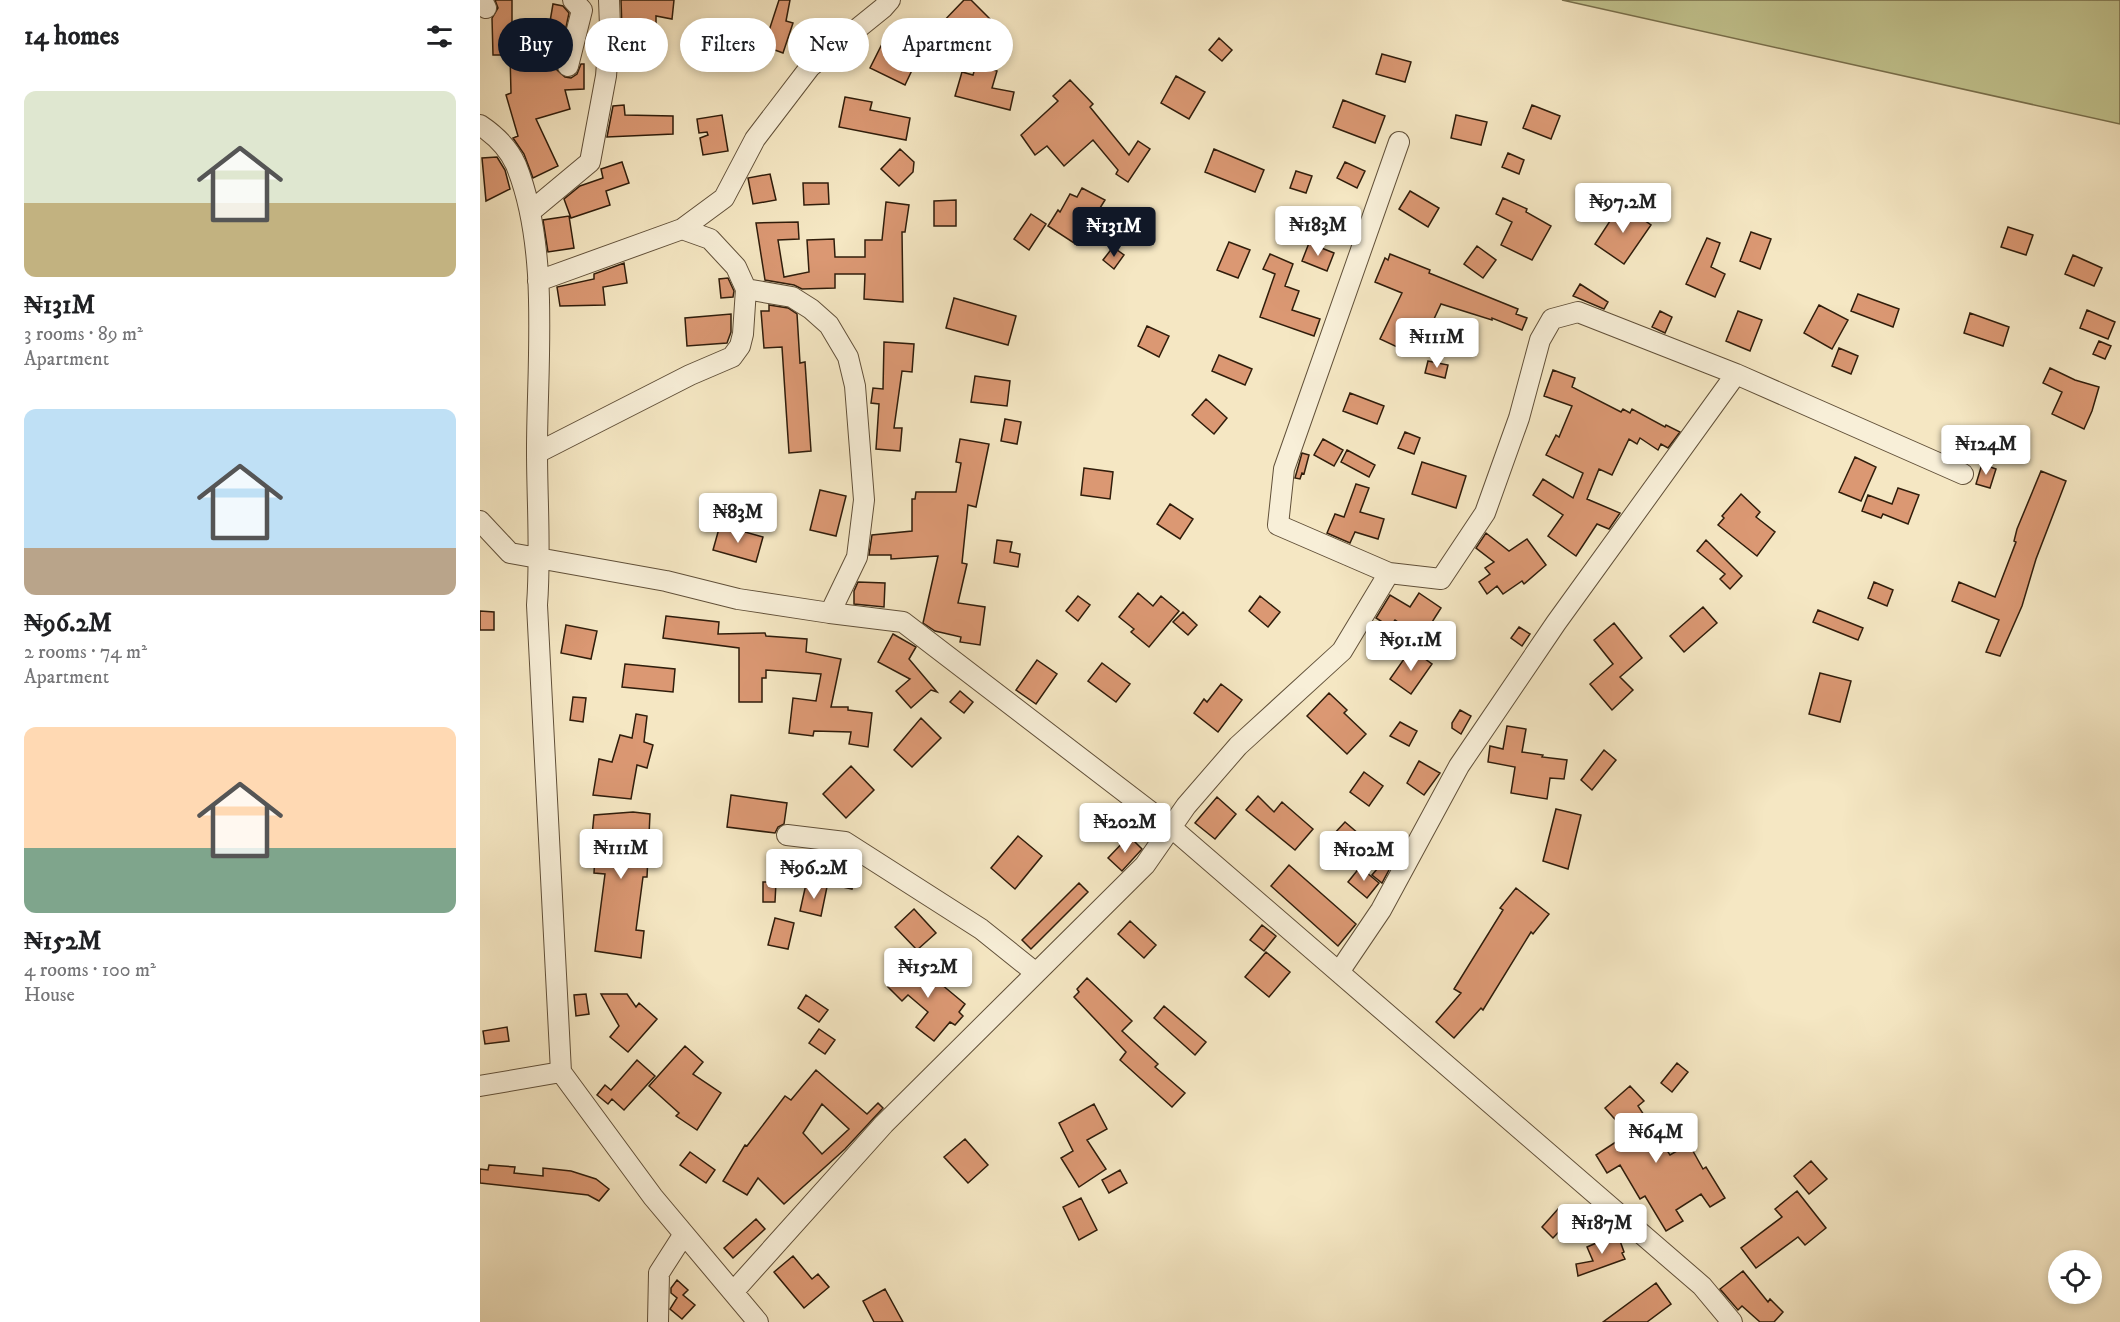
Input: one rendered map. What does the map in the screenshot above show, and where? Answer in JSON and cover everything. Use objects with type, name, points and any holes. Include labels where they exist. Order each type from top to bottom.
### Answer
[{"type":"street","points":[[538,281],[682,229],[723,198],[755,139],[810,67],[890,0]]},
{"type":"street","points":[[530,212],[590,162],[606,76],[610,4],[578,5],[573,33]]},
{"type":"street","points":[[480,125],[495,135],[515,163],[530,212],[538,281],[537,453],[540,560],[538,616],[561,1072],[600,1128],[684,1234],[758,1322]]},
{"type":"street","points":[[1399,142],[1284,469],[1278,525],[1389,573],[1441,579],[1485,513],[1519,418],[1540,340],[1552,319],[1578,312],[1736,374],[1963,474]]},
{"type":"street","points":[[537,453],[690,375],[732,357],[740,346],[746,289],[736,267],[710,239],[682,229]]},
{"type":"street","points":[[746,289],[792,297],[811,309],[828,325],[848,357],[855,386],[864,500],[856,557],[830,614]]},
{"type":"street","points":[[1339,972],[1381,910],[1459,766],[1556,622],[1736,374]]},
{"type":"street","points":[[480,521],[510,553],[666,581],[738,599],[830,614],[903,622],[1173,829],[1702,1286],[1732,1322]]},
{"type":"street","points":[[734,1291],[884,1124],[1145,865],[1173,829],[1186,806],[1238,746],[1342,651],[1389,573]]},
{"type":"street","points":[[787,835],[845,842],[981,929],[1036,973]]},
{"type":"street","points":[[480,1086],[561,1072]]},
{"type":"street","points":[[658,1322],[659,1273],[684,1234]]},
{"type":"green space","points":[[1562,0],[2120,0],[2120,124]]},
{"type":"building","points":[[495,0],[512,0],[512,18],[498,18],[498,55],[493,55],[492,18],[498,8]]},
{"type":"building","points":[[621,0],[674,0],[672,19],[656,16],[656,18],[622,18]]},
{"type":"building","points":[[779,0],[790,0],[786,21],[788,22],[788,38],[783,53],[776,50],[776,18],[773,18]]},
{"type":"building","points":[[964,0],[971,0],[989,18],[947,18]]},
{"type":"building","points":[[553,4],[563,6],[569,13],[568,18],[551,18]]},
{"type":"building","points":[[1219,38],[1232,50],[1222,61],[1209,50]]},
{"type":"building","points":[[881,46],[881,72],[911,72],[905,85],[870,68]]},
{"type":"building","points":[[1382,54],[1411,62],[1405,82],[1376,74]]},
{"type":"building","points":[[581,64],[584,64],[584,89],[565,90],[570,109],[536,119],[558,166],[533,178],[524,154],[513,138],[518,136],[506,95],[511,93],[510,72],[559,72],[565,77],[571,78],[577,74]]},
{"type":"building","points":[[962,72],[973,75],[974,72],[997,72],[992,88],[1014,92],[1010,110],[955,96]]},
{"type":"building","points":[[1176,76],[1205,92],[1189,119],[1161,103]]},
{"type":"building","points":[[1070,80],[1093,104],[1090,107],[1129,155],[1138,141],[1150,149],[1128,182],[1116,174],[1118,170],[1093,140],[1064,166],[1047,146],[1035,155],[1021,135],[1058,101],[1053,96]]},
{"type":"building","points":[[845,97],[872,102],[870,110],[910,118],[906,140],[839,127]]},
{"type":"building","points":[[1343,100],[1385,116],[1375,143],[1333,127]]},
{"type":"building","points":[[624,105],[625,115],[673,116],[673,134],[607,137],[613,106]]},
{"type":"building","points":[[1532,105],[1560,116],[1551,139],[1523,128]]},
{"type":"building","points":[[722,115],[728,151],[703,155],[700,138],[708,135],[707,132],[699,133],[697,119]]},
{"type":"building","points":[[1456,115],[1487,122],[1481,145],[1451,138]]},
{"type":"building","points":[[900,149],[914,162],[913,172],[899,186],[881,169]]},
{"type":"building","points":[[1214,149],[1264,170],[1255,192],[1205,172]]},
{"type":"building","points":[[1508,153],[1524,160],[1519,174],[1502,167]]},
{"type":"building","points":[[497,157],[505,170],[510,189],[486,201],[482,158]]},
{"type":"building","points":[[622,162],[629,183],[606,191],[610,205],[571,218],[564,199],[580,186],[603,178],[601,169]]},
{"type":"building","points":[[1345,162],[1365,171],[1357,188],[1337,178]]},
{"type":"building","points":[[1296,171],[1312,176],[1306,193],[1290,188]]},
{"type":"building","points":[[770,174],[776,200],[753,204],[748,178]]},
{"type":"building","points":[[803,183],[828,183],[829,204],[804,205]]},
{"type":"building","points":[[1082,188],[1105,200],[1077,245],[1048,226],[1058,210],[1060,212],[1070,194],[1077,197]]},
{"type":"building","points":[[1410,191],[1439,208],[1428,227],[1399,209]]},
{"type":"building","points":[[1503,198],[1527,209],[1526,212],[1551,226],[1532,260],[1501,245],[1512,222],[1496,214]]},
{"type":"building","points":[[956,200],[956,226],[934,226],[934,201]]},
{"type":"building","points":[[886,202],[909,205],[905,232],[902,232],[903,302],[864,299],[865,274],[835,274],[835,288],[802,289],[794,285],[765,280],[756,223],[798,222],[799,239],[778,240],[784,277],[809,272],[807,240],[834,239],[835,257],[865,257],[865,240],[882,240]]},
{"type":"building","points":[[1621,204],[1651,225],[1624,264],[1595,244]]},
{"type":"building","points":[[1031,214],[1046,224],[1029,250],[1014,239]]},
{"type":"building","points":[[569,216],[574,248],[548,252],[543,220]]},
{"type":"building","points":[[2008,227],[2033,235],[2026,255],[2001,247]]},
{"type":"building","points":[[1751,232],[1771,239],[1760,269],[1740,261]]},
{"type":"building","points":[[1707,238],[1720,243],[1711,267],[1725,274],[1715,297],[1686,284]]},
{"type":"building","points":[[1229,242],[1250,250],[1238,278],[1217,270]]},
{"type":"building","points":[[1309,243],[1334,253],[1327,271],[1302,261]]},
{"type":"building","points":[[1477,246],[1496,260],[1483,278],[1464,264]]},
{"type":"building","points":[[1113,247],[1124,255],[1114,269],[1103,260]]},
{"type":"building","points":[[1270,254],[1293,264],[1285,286],[1299,291],[1292,310],[1320,319],[1314,336],[1260,317],[1275,274],[1263,269]]},
{"type":"building","points":[[1390,254],[1430,270],[1429,273],[1518,309],[1516,314],[1527,318],[1522,330],[1492,318],[1492,320],[1441,304],[1427,334],[1420,331],[1410,353],[1380,339],[1402,293],[1375,282],[1385,258],[1388,260]]},
{"type":"building","points":[[2073,255],[2102,268],[2094,286],[2065,274]]},
{"type":"building","points":[[624,263],[627,283],[603,287],[605,305],[560,306],[557,287],[594,279],[594,274]]},
{"type":"building","points":[[728,278],[734,291],[733,297],[721,298],[719,279]]},
{"type":"building","points":[[1580,284],[1608,302],[1604,309],[1573,296]]},
{"type":"building","points":[[1858,294],[1899,309],[1893,327],[1851,311]]},
{"type":"building","points":[[954,298],[1016,316],[1008,345],[946,328]]},
{"type":"building","points":[[769,305],[788,308],[797,314],[800,363],[805,362],[811,451],[789,453],[782,347],[764,348],[761,311],[769,311]]},
{"type":"building","points":[[1819,305],[1848,320],[1832,349],[1804,333]]},
{"type":"building","points":[[2087,310],[2115,322],[2108,339],[2080,328]]},
{"type":"building","points":[[1660,311],[1672,317],[1665,333],[1652,327]]},
{"type":"building","points":[[1738,311],[1762,320],[1750,351],[1726,341]]},
{"type":"building","points":[[1970,313],[2009,327],[2003,346],[1964,333]]},
{"type":"building","points":[[731,314],[731,332],[727,343],[687,346],[685,318]]},
{"type":"building","points":[[1147,326],[1169,336],[1159,357],[1138,346]]},
{"type":"building","points":[[2099,341],[2111,346],[2105,359],[2093,354]]},
{"type":"building","points":[[884,342],[914,344],[912,372],[902,371],[894,428],[902,428],[900,451],[876,449],[879,404],[871,403],[873,388],[883,389]]},
{"type":"building","points":[[1839,348],[1858,356],[1851,374],[1832,366]]},
{"type":"building","points":[[1219,355],[1252,369],[1245,385],[1212,371]]},
{"type":"building","points":[[1428,361],[1448,365],[1445,378],[1425,373]]},
{"type":"building","points":[[2050,368],[2075,380],[2099,387],[2084,429],[2052,414],[2062,392],[2043,383]]},
{"type":"building","points":[[1553,370],[1575,378],[1572,387],[1621,412],[1623,409],[1630,413],[1632,409],[1665,427],[1666,425],[1680,432],[1668,448],[1661,444],[1658,450],[1640,438],[1637,444],[1629,439],[1612,475],[1599,469],[1587,499],[1620,513],[1609,529],[1597,524],[1576,556],[1548,536],[1563,515],[1533,495],[1543,479],[1573,498],[1583,473],[1546,455],[1556,435],[1559,437],[1572,406],[1544,396]]},
{"type":"building","points":[[975,376],[1010,381],[1007,406],[971,402]]},
{"type":"building","points":[[1350,393],[1384,406],[1377,424],[1343,411]]},
{"type":"building","points":[[1206,399],[1227,418],[1214,434],[1192,415]]},
{"type":"building","points":[[1005,419],[1021,422],[1017,444],[1001,441]]},
{"type":"building","points":[[1405,432],[1420,438],[1414,454],[1398,448]]},
{"type":"building","points":[[960,439],[989,444],[976,507],[968,505],[962,563],[967,564],[958,603],[985,607],[980,645],[960,642],[961,637],[935,631],[923,623],[938,556],[891,559],[891,555],[869,555],[872,535],[912,531],[912,499],[915,499],[916,492],[956,492],[961,463],[956,462]]},
{"type":"building","points":[[1323,439],[1343,450],[1334,466],[1314,455]]},
{"type":"building","points":[[1347,450],[1375,465],[1369,477],[1341,462]]},
{"type":"building","points":[[1302,453],[1309,455],[1304,474],[1302,473],[1300,479],[1295,478]]},
{"type":"building","points":[[1855,457],[1876,467],[1861,501],[1839,492]]},
{"type":"building","points":[[1422,462],[1466,476],[1456,508],[1412,494]]},
{"type":"building","points":[[1982,464],[1996,469],[1990,488],[1976,484]]},
{"type":"building","points":[[1084,468],[1113,472],[1110,499],[1081,495]]},
{"type":"building","points":[[2041,471],[2066,481],[2036,559],[2022,606],[2000,656],[1986,652],[1999,620],[1952,601],[1959,582],[1995,597],[2016,542],[2014,541],[2017,529]]},
{"type":"building","points":[[1356,484],[1369,488],[1360,512],[1384,519],[1378,539],[1355,532],[1350,543],[1327,533],[1335,514],[1344,517]]},
{"type":"building","points":[[1898,488],[1919,495],[1908,524],[1883,514],[1881,518],[1862,511],[1868,495],[1892,504]]},
{"type":"building","points":[[820,490],[846,496],[836,536],[810,530]]},
{"type":"building","points":[[1741,494],[1760,512],[1756,517],[1775,532],[1757,556],[1718,525],[1724,518],[1722,516]]},
{"type":"building","points":[[1170,504],[1193,519],[1180,539],[1157,524]]},
{"type":"building","points":[[720,525],[763,537],[756,562],[713,550]]},
{"type":"building","points":[[1486,533],[1509,551],[1527,539],[1546,565],[1524,584],[1522,581],[1503,594],[1497,586],[1487,594],[1479,582],[1490,574],[1485,568],[1494,562],[1476,548]]},
{"type":"building","points":[[997,540],[1012,542],[1010,552],[1020,554],[1018,567],[994,563]]},
{"type":"building","points":[[1706,540],[1742,576],[1730,589],[1720,579],[1725,574],[1697,551]]},
{"type":"building","points":[[858,582],[885,583],[884,607],[854,604],[854,591]]},
{"type":"building","points":[[1874,582],[1893,590],[1887,606],[1868,598]]},
{"type":"building","points":[[1138,593],[1153,606],[1161,596],[1179,611],[1149,647],[1131,632],[1134,629],[1119,617]]},
{"type":"building","points":[[1419,593],[1441,608],[1422,638],[1395,620],[1390,627],[1376,618],[1390,595],[1410,607]]},
{"type":"building","points":[[1078,596],[1090,605],[1078,621],[1066,611]]},
{"type":"building","points":[[1260,596],[1280,612],[1268,627],[1249,611]]},
{"type":"building","points":[[1703,607],[1717,623],[1684,652],[1670,636]]},
{"type":"building","points":[[1818,610],[1863,628],[1858,640],[1813,622]]},
{"type":"building","points":[[480,611],[494,612],[494,630],[480,630]]},
{"type":"building","points":[[1183,612],[1197,625],[1188,635],[1173,622]]},
{"type":"building","points":[[666,616],[719,622],[718,634],[765,633],[766,636],[807,639],[806,652],[841,659],[831,707],[848,707],[848,710],[872,713],[868,747],[849,744],[851,732],[814,731],[813,736],[789,733],[793,698],[816,701],[821,674],[766,670],[766,678],[762,678],[762,702],[739,702],[739,648],[663,638]]},
{"type":"building","points":[[1614,623],[1642,658],[1620,677],[1633,690],[1612,710],[1590,684],[1613,664],[1594,640]]},
{"type":"building","points":[[566,625],[597,631],[591,659],[561,653]]},
{"type":"building","points":[[1519,627],[1530,634],[1522,646],[1511,638]]},
{"type":"building","points":[[893,634],[916,647],[909,659],[937,692],[931,690],[911,708],[896,691],[910,679],[878,662]]},
{"type":"building","points":[[1411,649],[1432,664],[1411,694],[1390,679]]},
{"type":"building","points":[[1037,660],[1057,674],[1036,704],[1016,690]]},
{"type":"building","points":[[1102,663],[1130,684],[1116,702],[1088,681]]},
{"type":"building","points":[[625,664],[675,669],[673,692],[622,687]]},
{"type":"building","points":[[1820,673],[1851,681],[1840,722],[1809,714]]},
{"type":"building","points":[[1221,684],[1242,700],[1218,732],[1194,713],[1204,699],[1207,702]]},
{"type":"building","points":[[960,691],[973,702],[964,713],[950,702]]},
{"type":"building","points":[[1329,693],[1347,710],[1344,713],[1366,734],[1347,754],[1307,716]]},
{"type":"building","points":[[573,697],[586,698],[583,722],[570,720]]},
{"type":"building","points":[[1460,710],[1471,716],[1461,734],[1452,728],[1452,723]]},
{"type":"building","points":[[636,714],[647,716],[644,742],[653,745],[647,768],[637,765],[631,799],[593,795],[599,759],[612,762],[620,735],[632,738]]},
{"type":"building","points":[[921,718],[941,738],[912,767],[894,750]]},
{"type":"building","points":[[1400,722],[1417,731],[1409,746],[1390,736]]},
{"type":"building","points":[[1507,726],[1526,729],[1522,752],[1567,760],[1564,779],[1550,778],[1547,799],[1511,793],[1515,767],[1488,762],[1490,746],[1503,749]]},
{"type":"building","points":[[1604,750],[1616,760],[1592,790],[1581,780]]},
{"type":"building","points":[[1419,761],[1440,773],[1424,795],[1407,783]]},
{"type":"building","points":[[851,766],[874,790],[846,818],[823,794]]},
{"type":"building","points":[[1364,772],[1383,786],[1369,806],[1350,792]]},
{"type":"building","points":[[731,795],[787,803],[784,824],[778,827],[775,833],[727,827]]},
{"type":"building","points":[[1258,796],[1274,812],[1282,802],[1313,829],[1295,850],[1246,810]]},
{"type":"building","points":[[1217,797],[1236,814],[1215,839],[1195,823]]},
{"type":"building","points":[[1556,809],[1581,815],[1568,869],[1543,861]]},
{"type":"building","points":[[633,812],[650,814],[647,877],[643,877],[636,930],[644,931],[641,958],[595,951],[605,874],[594,873],[596,836],[592,836],[594,815]]},
{"type":"building","points":[[1345,822],[1366,840],[1354,854],[1333,835]]},
{"type":"building","points":[[1018,836],[1042,856],[1015,889],[991,868]]},
{"type":"building","points":[[1129,836],[1142,849],[1122,871],[1108,858]]},
{"type":"building","points":[[1383,862],[1390,868],[1382,883],[1372,875]]},
{"type":"building","points":[[1289,865],[1356,924],[1338,946],[1271,886]]},
{"type":"building","points":[[1360,867],[1379,883],[1367,898],[1348,882]]},
{"type":"building","points":[[838,870],[855,874],[852,889],[834,885]]},
{"type":"building","points":[[763,882],[776,882],[775,902],[763,902]]},
{"type":"building","points":[[1079,883],[1088,892],[1031,949],[1022,940]]},
{"type":"building","points":[[806,884],[827,887],[821,916],[800,911]]},
{"type":"building","points":[[1516,888],[1549,914],[1533,934],[1531,932],[1483,1010],[1481,1008],[1454,1038],[1436,1022],[1461,993],[1454,989],[1503,910],[1500,908]]},
{"type":"building","points":[[914,909],[936,933],[917,950],[895,927]]},
{"type":"building","points":[[775,918],[794,923],[788,949],[768,945]]},
{"type":"building","points":[[1130,921],[1156,945],[1144,958],[1118,934]]},
{"type":"building","points":[[1262,925],[1276,936],[1264,951],[1250,940]]},
{"type":"building","points":[[1266,952],[1290,972],[1269,997],[1245,977]]},
{"type":"building","points":[[917,958],[931,972],[929,974],[965,1004],[959,1012],[963,1016],[955,1025],[950,1022],[934,1041],[916,1027],[928,1012],[908,995],[902,1001],[888,987]]},
{"type":"building","points":[[1087,978],[1132,1021],[1122,1031],[1158,1064],[1155,1067],[1185,1093],[1172,1107],[1120,1060],[1126,1052],[1074,997],[1079,992],[1077,989]]},
{"type":"building","points":[[586,994],[589,1014],[576,1016],[574,995]]},
{"type":"building","points":[[601,994],[627,994],[636,1007],[639,1003],[657,1019],[628,1052],[610,1037],[619,1026]]},
{"type":"building","points":[[806,995],[828,1010],[819,1022],[798,1008]]},
{"type":"building","points":[[1164,1006],[1206,1042],[1195,1055],[1154,1018]]},
{"type":"building","points":[[507,1027],[509,1041],[485,1044],[483,1031]]},
{"type":"building","points":[[819,1029],[835,1040],[825,1054],[809,1043]]},
{"type":"building","points":[[685,1046],[703,1062],[693,1074],[721,1093],[697,1130],[676,1116],[679,1113],[649,1086]]},
{"type":"building","points":[[637,1060],[655,1076],[624,1110],[612,1099],[608,1104],[597,1095],[605,1085],[611,1090]]},
{"type":"building","points":[[1677,1063],[1688,1072],[1672,1092],[1661,1083]]},
{"type":"building","points":[[816,1070],[867,1114],[878,1103],[883,1108],[845,1149],[784,1204],[758,1178],[747,1195],[723,1181],[745,1145],[747,1146],[785,1096],[791,1100]],"holes":[[[822,1104],[849,1129],[822,1154],[803,1133]]]},
{"type":"building","points":[[1630,1086],[1644,1101],[1638,1106],[1670,1155],[1689,1144],[1703,1169],[1706,1167],[1725,1198],[1710,1207],[1701,1194],[1676,1210],[1683,1221],[1666,1231],[1645,1196],[1640,1199],[1620,1165],[1607,1173],[1596,1155],[1628,1134],[1605,1108]]},
{"type":"building","points":[[1094,1104],[1107,1129],[1087,1140],[1106,1169],[1079,1187],[1061,1158],[1073,1151],[1059,1123]]},
{"type":"building","points":[[965,1139],[988,1165],[968,1183],[944,1157]]},
{"type":"building","points":[[690,1152],[715,1170],[706,1183],[680,1165]]},
{"type":"building","points":[[1811,1161],[1827,1179],[1809,1194],[1794,1176]]},
{"type":"building","points":[[489,1165],[515,1167],[514,1173],[543,1176],[543,1168],[571,1171],[596,1179],[609,1189],[599,1201],[588,1195],[480,1183],[480,1169],[488,1170]]},
{"type":"building","points":[[1120,1170],[1127,1183],[1109,1193],[1102,1180]]},
{"type":"building","points":[[1797,1191],[1826,1228],[1805,1245],[1798,1237],[1756,1268],[1741,1248],[1782,1217],[1775,1209]]},
{"type":"building","points":[[1081,1198],[1097,1230],[1079,1240],[1063,1207]]},
{"type":"building","points":[[1558,1209],[1570,1220],[1553,1238],[1542,1227]]},
{"type":"building","points":[[756,1219],[765,1229],[733,1258],[724,1248]]},
{"type":"building","points":[[1615,1235],[1616,1239],[1619,1238],[1625,1259],[1578,1276],[1576,1264],[1593,1261],[1587,1247]]},
{"type":"building","points":[[793,1256],[812,1279],[818,1274],[829,1287],[804,1308],[774,1272]]},
{"type":"building","points":[[1743,1271],[1768,1302],[1770,1299],[1783,1312],[1774,1322],[1760,1322],[1742,1306],[1738,1310],[1720,1289]]},
{"type":"building","points":[[677,1280],[688,1290],[683,1295],[695,1305],[682,1319],[670,1309],[677,1298],[671,1293],[671,1288]]},
{"type":"building","points":[[1656,1283],[1671,1304],[1647,1322],[1603,1322]]},
{"type":"building","points":[[885,1289],[903,1322],[874,1322],[863,1301]]}]
